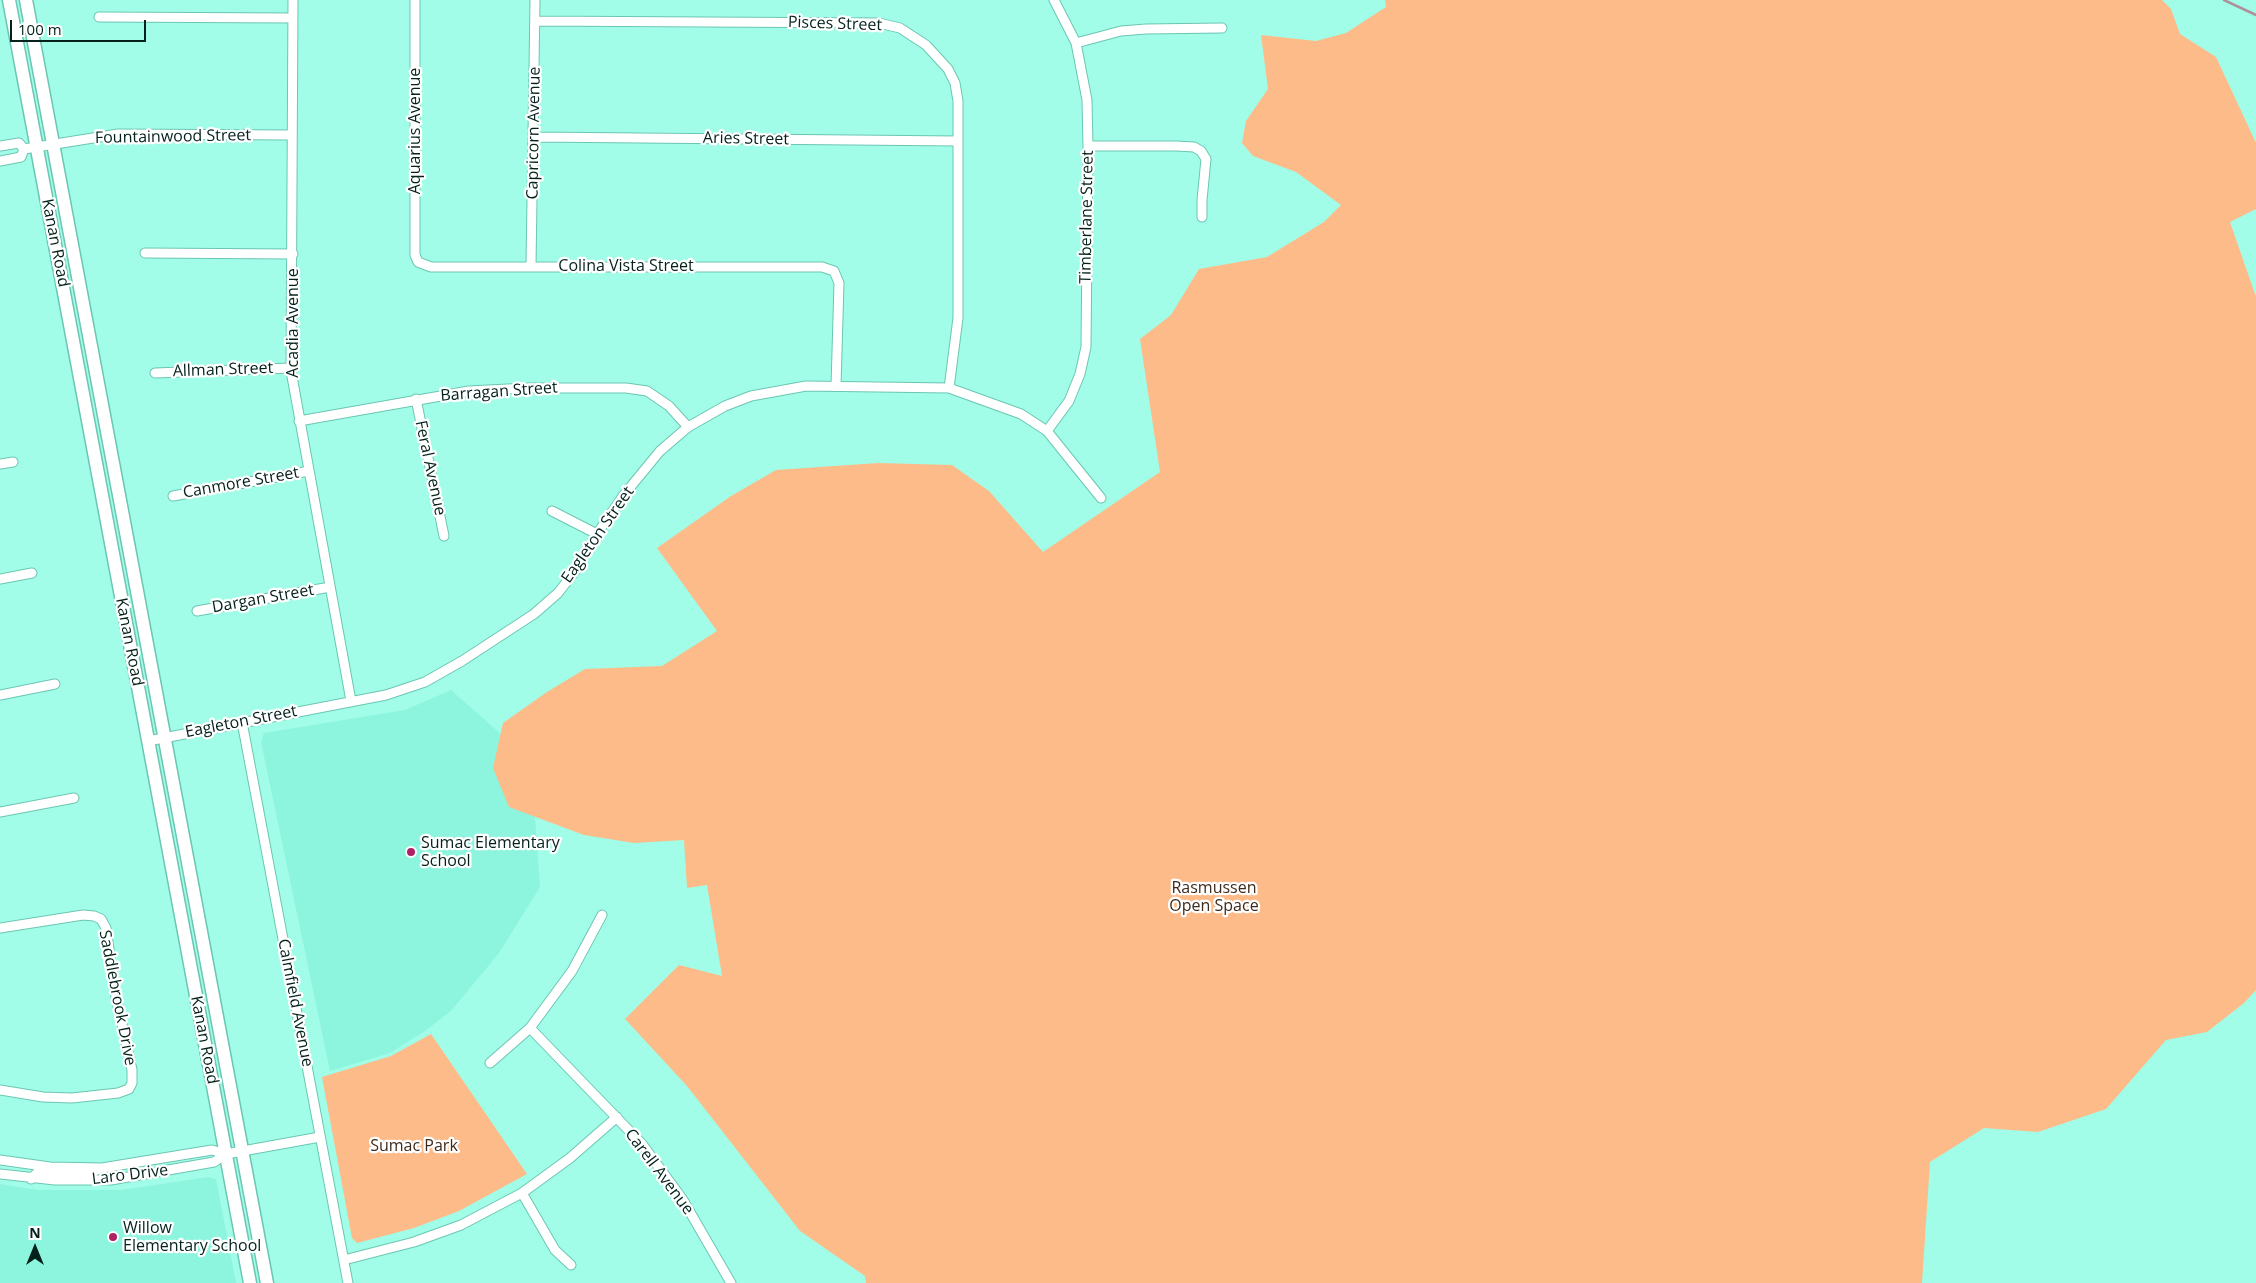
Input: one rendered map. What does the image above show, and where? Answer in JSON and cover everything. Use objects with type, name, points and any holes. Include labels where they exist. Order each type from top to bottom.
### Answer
[{"type":"main road","name":"Kanan Road","points":[[9,0],[30,148],[148,740],[250,1283]]},
{"type":"main road","name":"Kanan Road","points":[[26,0],[267,1283]]},
{"type":"street","name":"Acadia Avenue","points":[[293,0],[291,368],[299,422],[350,701]]},
{"type":"street","name":"Aquarius Avenue","points":[[416,0],[416,255],[418,262]]},
{"type":"street","name":"Capricorn Avenue","points":[[531,266],[535,0]]},
{"type":"street","name":"Timberlane Street","points":[[1047,431],[1069,401],[1080,374],[1086,347],[1088,146],[1086,100],[1076,44],[1054,0]]},
{"type":"street","points":[[99,17],[292,18]]},
{"type":"street","name":"Pisces Street","points":[[535,21],[880,23],[900,28],[926,45],[942,62],[951,76],[955,83],[958,101],[958,318],[949,388]]},
{"type":"street","points":[[1076,44],[1121,31],[1222,28]]},
{"type":"street","name":"Fountainwood Street","points":[[0,146],[19,143],[30,148],[118,134],[292,135]]},
{"type":"street","name":"Aries Street","points":[[534,137],[958,141]]},
{"type":"street","points":[[1088,146],[1176,146],[1194,147],[1202,151],[1206,159],[1202,218]]},
{"type":"street","name":"Fountainwood Street","points":[[0,161],[21,157],[30,148]]},
{"type":"street","points":[[145,253],[293,254]]},
{"type":"street","name":"Colina Vista Street","points":[[418,262],[431,267],[822,267],[834,270],[839,283],[836,386]]},
{"type":"street","name":"Allman Street","points":[[155,373],[291,368]]},
{"type":"street","name":"Eagleton Street","points":[[148,740],[386,695],[425,682],[462,661],[534,614],[558,593],[575,571],[622,496],[660,451],[688,427],[725,406],[752,396],[806,386],[949,388],[1021,414],[1047,431],[1102,498]]},
{"type":"street","name":"Barragan Street","points":[[299,422],[416,399],[469,391],[527,388],[626,388],[647,391],[669,406],[688,427]]},
{"type":"street","name":"Feral Avenue","points":[[416,399],[444,536]]},
{"type":"street","points":[[0,464],[13,462]]},
{"type":"street","name":"Canmore Street","points":[[173,496],[308,471]]},
{"type":"street","points":[[552,511],[597,534]]},
{"type":"street","points":[[0,580],[32,574]]},
{"type":"street","name":"Dargan Street","points":[[197,611],[330,587]]},
{"type":"street","points":[[0,695],[56,684]]},
{"type":"street","name":"Calmfield Avenue","points":[[242,722],[348,1283]]},
{"type":"street","points":[[0,812],[74,798]]},
{"type":"street","name":"Saddlebrook Drive","points":[[0,928],[83,914],[101,919],[106,928],[115,992],[132,1070],[132,1083],[129,1090],[100,1096],[44,1098],[0,1090]]},
{"type":"street","points":[[490,1063],[530,1028],[572,971],[602,915]]},
{"type":"street","name":"Carell Avenue","points":[[530,1028],[642,1144],[683,1200],[731,1283]]},
{"type":"street","points":[[344,1260],[414,1242],[461,1225],[522,1193],[570,1158],[617,1117]]},
{"type":"street","name":"Laro Drive","points":[[0,1174],[30,1179],[94,1181],[129,1178],[214,1162],[226,1154],[320,1136]]},
{"type":"street","name":"Laro Drive","points":[[0,1160],[50,1166],[102,1168],[212,1150],[226,1154]]},
{"type":"street","name":"Laro Drive","points":[[30,1179],[37,1173],[87,1174],[102,1168]]},
{"type":"street","points":[[522,1193],[556,1250],[571,1265]]},
{"type":"shaded area","name":"Sumac Elementary School","points":[[451,690],[502,735],[526,748],[535,818],[540,887],[499,953],[451,1011],[425,1031],[390,1053],[330,1071],[261,742],[264,733],[405,710]]},
{"type":"shaded area","name":"Willow Elementary School","points":[[209,1177],[216,1179],[236,1283],[0,1283],[0,1184],[38,1190],[121,1190]]},
{"type":"green space","name":"Rasmussen Open Space","points":[[1385,0],[2162,0],[2171,9],[2180,34],[2216,57],[2256,143],[2256,209],[2230,222],[2256,297],[2256,990],[2244,1003],[2207,1032],[2166,1040],[2106,1109],[2038,1132],[1984,1128],[1930,1162],[1922,1283],[866,1283],[865,1276],[800,1231],[687,1086],[625,1019],[679,965],[722,976],[707,885],[687,888],[684,840],[634,843],[584,835],[509,807],[493,768],[503,723],[547,692],[585,669],[662,666],[717,631],[657,548],[731,496],[776,470],[878,463],[952,465],[989,491],[1043,552],[1160,472],[1140,339],[1171,315],[1199,269],[1267,257],[1324,222],[1341,205],[1296,172],[1253,156],[1242,143],[1246,121],[1268,89],[1261,35],[1316,41],[1346,33],[1386,7]]},
{"type":"green space","name":"Sumac Park","points":[[431,1034],[527,1174],[459,1211],[414,1228],[357,1243],[352,1238],[322,1077],[391,1056]]},
{"type":"waterway","points":[[2224,0],[2256,15]]},
{"type":"place","name":"Sumac Elementary School","points":[[411,852]]},
{"type":"place","name":"Willow Elementary School","points":[[113,1237]]}]
